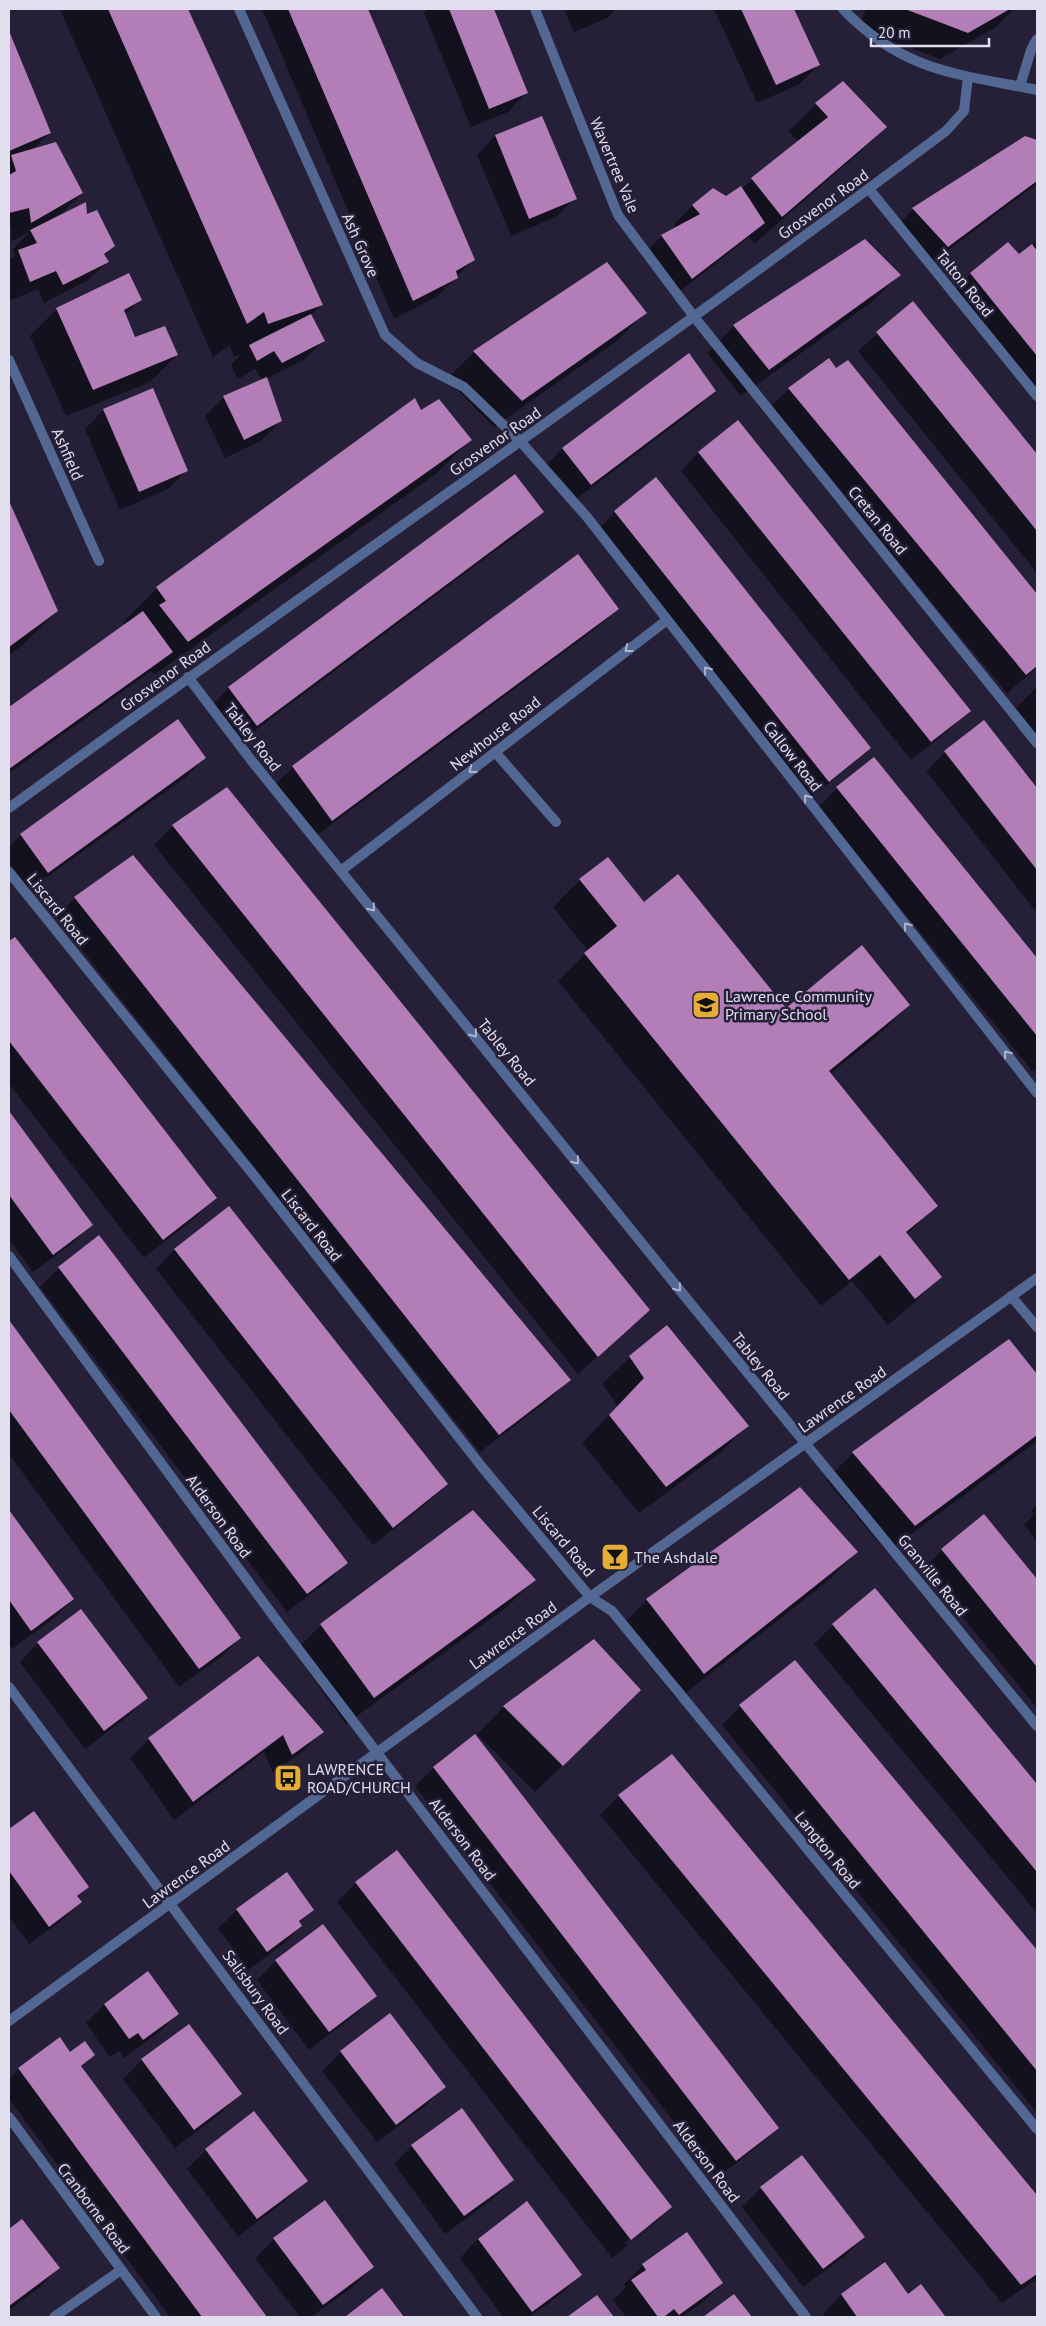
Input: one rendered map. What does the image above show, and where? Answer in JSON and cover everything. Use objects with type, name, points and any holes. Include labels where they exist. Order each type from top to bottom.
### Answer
[{"type":"street","name":"Ash Grove","points":[[239,9],[385,335],[417,363],[464,387],[520,441]]},
{"type":"street","name":"Wavertree Vale","points":[[535,9],[618,215],[694,318]]},
{"type":"street","points":[[843,9],[859,25],[895,51],[927,67],[1037,90]]},
{"type":"street","points":[[1020,86],[1031,50],[1037,40]]},
{"type":"street","name":"Grosvenor Road","points":[[9,808],[188,678],[694,318],[946,131],[964,112],[968,77]]},
{"type":"street","name":"Talton Road","points":[[869,189],[1037,396]]},
{"type":"street","name":"Cretan Road","points":[[694,318],[1037,743]]},
{"type":"street","name":"Ashfield","points":[[9,360],[99,561]]},
{"type":"street","name":"Callow Road","points":[[520,441],[587,517],[1037,1093]]},
{"type":"street","name":"Newhouse Road","points":[[342,870],[667,620]]},
{"type":"street","name":"Tabley Road","points":[[188,678],[251,760],[805,1443]]},
{"type":"street","points":[[495,752],[556,822]]},
{"type":"street","name":"Liscard Road","points":[[9,872],[256,1178],[482,1467],[590,1597]]},
{"type":"street","name":"Alderson Road","points":[[9,1256],[280,1625],[806,2317]]},
{"type":"street","name":"Lawrence Road","points":[[9,2021],[379,1753],[590,1597],[1037,1278]]},
{"type":"street","points":[[1012,1296],[1037,1327]]},
{"type":"street","name":"Granville Road","points":[[805,1443],[1037,1726]]},
{"type":"street","name":"Langton Road","points":[[590,1597],[612,1611],[1037,2129]]},
{"type":"street","name":"Salisbury Road","points":[[9,1687],[477,2317]]},
{"type":"street","name":"Cranborne Road","points":[[9,2117],[156,2317]]},
{"type":"street","points":[[54,2317],[121,2270]]},
{"type":"building","points":[[108,9],[188,9],[323,305],[268,324],[264,312],[247,324]]},
{"type":"building","points":[[288,9],[368,9],[475,260],[456,271],[458,278],[413,301]]},
{"type":"building","points":[[449,9],[494,9],[528,93],[489,109]]},
{"type":"building","points":[[741,9],[794,9],[820,65],[776,85]]},
{"type":"building","points":[[905,9],[1010,9],[968,33]]},
{"type":"building","points":[[9,31],[51,133],[9,151]]},
{"type":"building","points":[[843,81],[887,127],[782,217],[751,178],[828,117],[815,103]]},
{"type":"building","points":[[542,116],[577,199],[529,219],[495,135]]},
{"type":"building","points":[[1025,136],[1037,140],[1037,181],[948,247],[912,208]]},
{"type":"building","points":[[56,142],[83,193],[31,223],[29,208],[9,213],[9,175],[16,171],[11,155]]},
{"type":"building","points":[[741,186],[765,223],[692,279],[661,235],[700,214],[692,205],[713,188],[726,196]]},
{"type":"building","points":[[86,202],[87,214],[97,210],[115,246],[104,254],[109,262],[63,285],[56,271],[30,282],[18,250],[37,243],[30,230]]},
{"type":"building","points":[[865,239],[901,275],[769,370],[733,325]]},
{"type":"building","points":[[1008,242],[1019,254],[1032,244],[1037,251],[1037,356],[970,273]]},
{"type":"building","points":[[607,262],[647,313],[522,401],[473,351]]},
{"type":"building","points":[[129,273],[142,300],[124,310],[135,337],[165,326],[178,355],[93,390],[56,308]]},
{"type":"building","points":[[913,301],[1037,454],[1037,531],[876,332]]},
{"type":"building","points":[[311,314],[325,341],[282,363],[274,351],[257,361],[249,345]]},
{"type":"building","points":[[689,353],[716,391],[591,485],[562,448]]},
{"type":"building","points":[[829,358],[836,368],[848,360],[1037,594],[1037,666],[1026,675],[788,388]]},
{"type":"building","points":[[267,377],[282,421],[244,440],[223,396]]},
{"type":"building","points":[[153,388],[188,471],[139,492],[103,409]]},
{"type":"building","points":[[415,398],[421,410],[439,399],[472,440],[188,642],[159,605],[166,601],[156,587]]},
{"type":"building","points":[[738,420],[971,711],[931,742],[698,452]]},
{"type":"building","points":[[515,474],[544,512],[257,726],[228,687]]},
{"type":"building","points":[[656,477],[871,748],[829,782],[614,511]]},
{"type":"building","points":[[9,501],[58,611],[9,647]]},
{"type":"building","points":[[578,554],[619,609],[332,821],[292,766]]},
{"type":"building","points":[[143,611],[173,652],[9,769],[9,707]]},
{"type":"building","points":[[178,719],[206,758],[48,873],[20,834]]},
{"type":"building","points":[[984,720],[1037,788],[1037,870],[944,751]]},
{"type":"building","points":[[874,757],[1037,958],[1037,1036],[836,787]]},
{"type":"building","points":[[227,787],[650,1310],[598,1357],[172,825]]},
{"type":"building","points":[[133,855],[571,1380],[499,1435],[74,897]]},
{"type":"building","points":[[608,857],[644,902],[678,874],[786,1008],[862,945],[910,1005],[829,1071],[938,1206],[906,1232],[942,1277],[915,1299],[880,1255],[849,1280],[584,953],[617,926],[579,879]]},
{"type":"building","points":[[15,937],[217,1198],[163,1240],[9,1041],[9,941]]},
{"type":"building","points":[[9,1111],[93,1225],[53,1255],[9,1195]]},
{"type":"building","points":[[229,1206],[448,1484],[393,1528],[174,1249]]},
{"type":"building","points":[[99,1235],[348,1563],[307,1594],[58,1267]]},
{"type":"building","points":[[9,1320],[241,1638],[199,1669],[9,1410]]},
{"type":"building","points":[[667,1325],[749,1426],[666,1487],[609,1415],[644,1378],[629,1356]]},
{"type":"building","points":[[1009,1339],[1037,1374],[1037,1435],[915,1526],[852,1452]]},
{"type":"building","points":[[800,1487],[858,1552],[704,1674],[646,1599]]},
{"type":"building","points":[[9,1510],[74,1599],[31,1631],[9,1600]]},
{"type":"building","points":[[473,1510],[536,1580],[374,1698],[320,1624]]},
{"type":"building","points":[[984,1514],[1037,1579],[1037,1667],[941,1549]]},
{"type":"building","points":[[875,1588],[1037,1784],[1037,1872],[832,1624]]},
{"type":"building","points":[[81,1609],[148,1698],[104,1731],[37,1642]]},
{"type":"building","points":[[594,1639],[641,1690],[563,1766],[503,1706]]},
{"type":"building","points":[[258,1656],[324,1732],[292,1755],[283,1735],[193,1802],[148,1738]]},
{"type":"building","points":[[795,1660],[1037,1950],[1037,2071],[739,1705]]},
{"type":"building","points":[[475,1734],[779,2128],[736,2161],[433,1767]]},
{"type":"building","points":[[672,1754],[1037,2195],[1037,2274],[1021,2285],[618,1795]]},
{"type":"building","points":[[34,1811],[89,1887],[77,1896],[82,1902],[49,1927],[9,1871],[9,1829]]},
{"type":"building","points":[[397,1850],[672,2207],[631,2240],[355,1882]]},
{"type":"building","points":[[287,1872],[314,1910],[299,1921],[302,1926],[267,1952],[236,1909]]},
{"type":"building","points":[[323,1924],[377,1996],[329,2032],[275,1960]]},
{"type":"building","points":[[148,1971],[179,2014],[143,2040],[138,2033],[129,2039],[104,2004]]},
{"type":"building","points":[[390,2013],[446,2087],[396,2125],[340,2051]]},
{"type":"building","points":[[189,2024],[242,2094],[194,2130],[141,2059]]},
{"type":"building","points":[[60,2037],[70,2052],[85,2041],[95,2055],[81,2066],[267,2317],[202,2317],[81,2154],[18,2068]]},
{"type":"building","points":[[462,2108],[514,2180],[464,2216],[411,2145]]},
{"type":"building","points":[[254,2111],[308,2181],[257,2219],[205,2149]]},
{"type":"building","points":[[802,2155],[865,2237],[823,2269],[760,2187]]},
{"type":"building","points":[[325,2200],[374,2267],[323,2305],[273,2238]]},
{"type":"building","points":[[527,2201],[582,2275],[532,2312],[478,2239]]},
{"type":"building","points":[[22,2219],[60,2268],[9,2306],[9,2229]]},
{"type":"building","points":[[687,2232],[723,2283],[679,2315],[674,2309],[664,2317],[658,2317],[631,2280],[646,2270],[642,2264]]},
{"type":"building","points":[[885,2262],[908,2294],[921,2284],[945,2316],[857,2317],[841,2294]]},
{"type":"building","points":[[382,2288],[404,2317],[345,2317]]},
{"type":"building","points":[[734,2294],[752,2317],[703,2317]]},
{"type":"building","points":[[597,2295],[614,2317],[567,2317]]},
{"type":"place","name":"Lawrence Community Primary School","points":[[706,1005]]},
{"type":"place","name":"The Ashdale","points":[[615,1557]]},
{"type":"place","name":"LAWRENCE ROAD/CHURCH","points":[[288,1778]]}]
